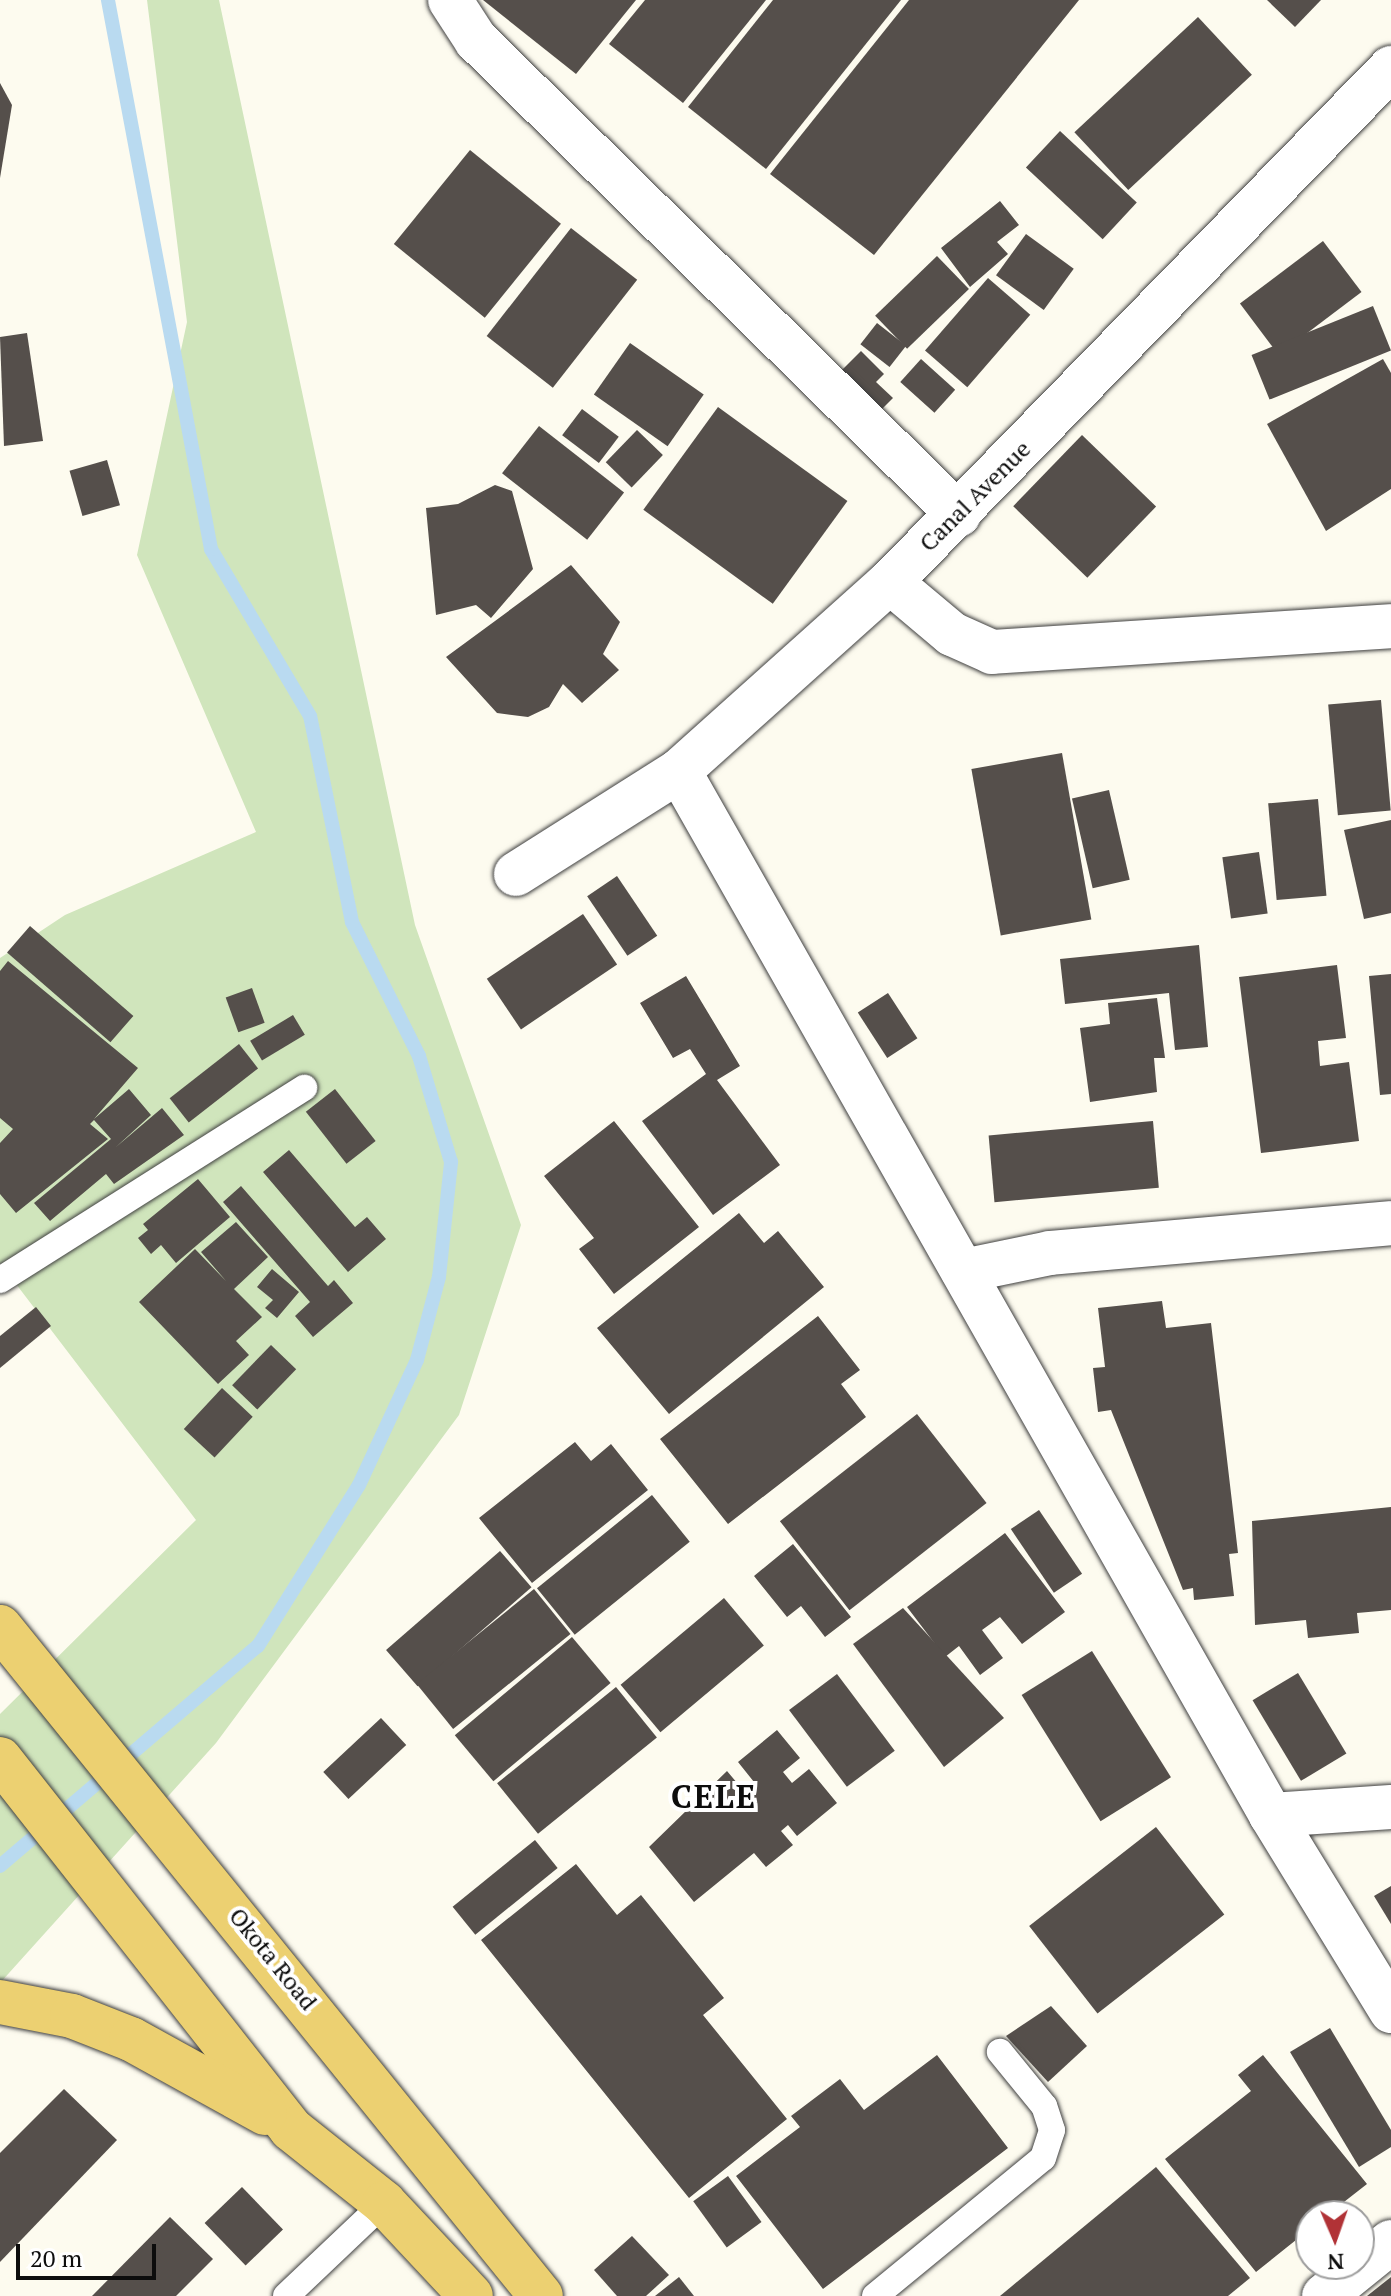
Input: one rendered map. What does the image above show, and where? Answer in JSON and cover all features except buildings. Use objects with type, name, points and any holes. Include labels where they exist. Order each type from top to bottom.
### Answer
[{"type":"main road","name":"Okota Road","points":[[0,1627],[200,1867],[526,2290]]},
{"type":"main road","points":[[0,1759],[291,2129]]},
{"type":"main road","points":[[8,2003],[131,2039],[291,2129],[384,2203],[471,2296]]},
{"type":"street","points":[[450,0],[476,40],[959,515]]},
{"type":"street","name":"Canal Avenue","points":[[516,874],[679,771],[890,582],[959,515],[1391,68]]},
{"type":"street","points":[[890,582],[952,634],[992,652],[1391,626]]},
{"type":"street","points":[[679,771],[1271,1815],[1391,2011]]},
{"type":"street","points":[[963,1271],[1050,1253],[1391,1223]]},
{"type":"street","points":[[1271,1815],[1391,1807]]},
{"type":"street","points":[[1324,2296],[1391,2242]]},
{"type":"lane","points":[[0,1280],[304,1088]]},
{"type":"lane","points":[[875,2296],[1043,2158],[1052,2130],[1044,2106],[1000,2052]]},
{"type":"lane","points":[[286,2296],[384,2203]]},
{"type":"green space","points":[[147,0],[219,0],[415,925],[521,1225],[459,1415],[216,1743],[0,1983],[0,1714],[196,1520],[0,1263],[0,958],[65,915],[256,832],[137,555],[187,322]]},
{"type":"waterway","points":[[0,1866],[258,1646],[359,1485],[417,1360],[439,1277],[451,1162],[419,1056],[352,922],[310,716],[211,549],[108,0]]},
{"type":"district","name":"CELE","points":[[714,1796]]}]
